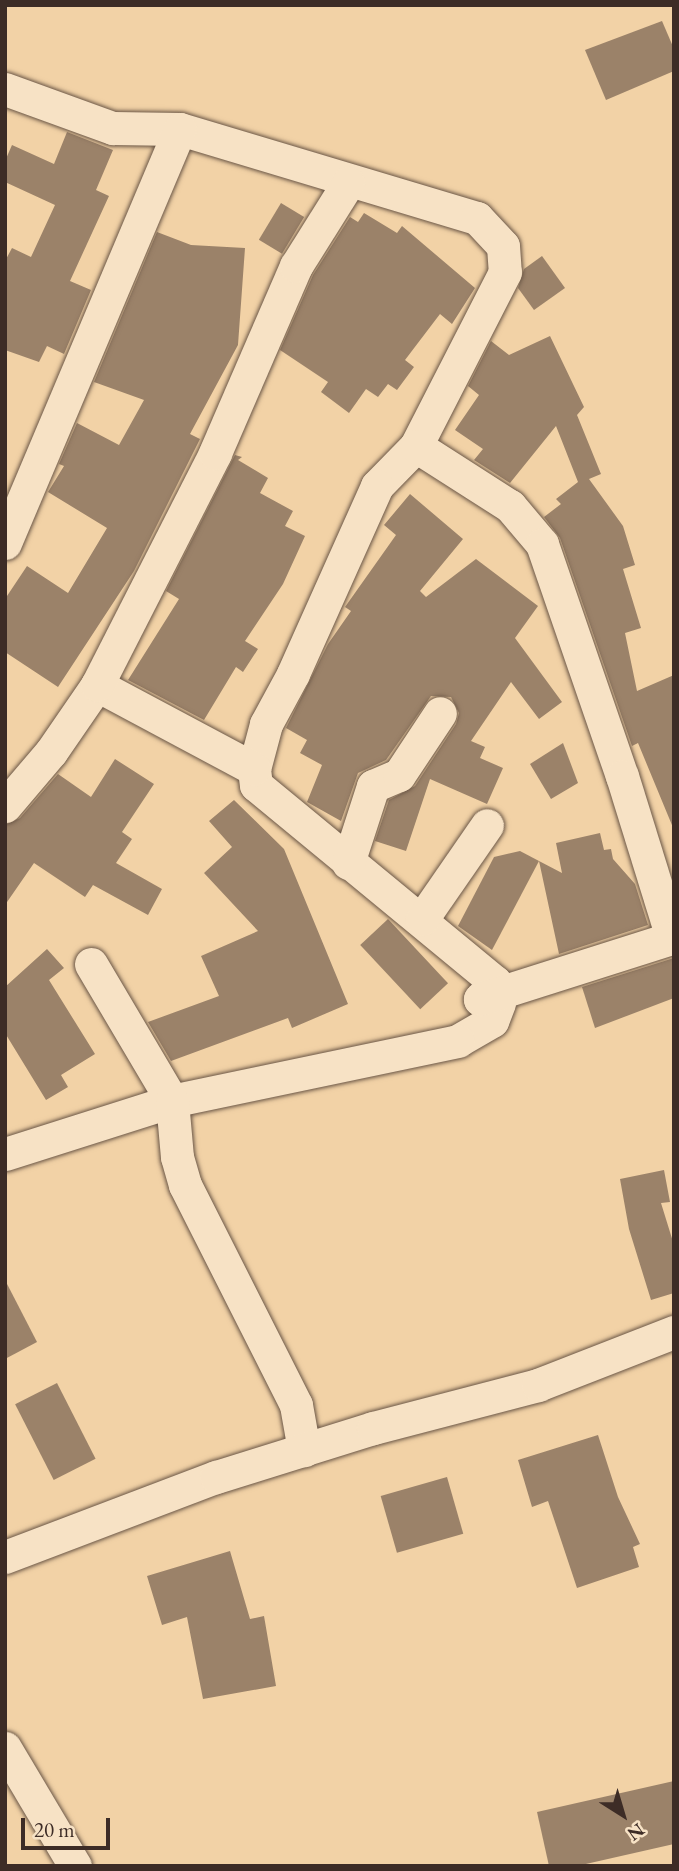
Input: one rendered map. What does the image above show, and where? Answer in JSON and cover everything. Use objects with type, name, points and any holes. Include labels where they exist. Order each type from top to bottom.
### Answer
[{"type":"street","points":[[5,89],[113,128],[180,129],[348,183],[477,218],[503,246],[505,272],[416,446],[377,486],[293,674],[266,724],[254,769],[256,785],[348,863],[422,919],[495,982],[480,999]]},
{"type":"street","points":[[5,543],[180,129]]},
{"type":"street","points":[[5,806],[51,752],[97,685],[209,466],[296,266],[348,183]]},
{"type":"street","points":[[416,446],[510,506],[542,544],[622,776],[672,938],[480,999]]},
{"type":"street","points":[[97,685],[254,769]]},
{"type":"street","points":[[348,863],[373,786],[399,775],[440,713]]},
{"type":"street","points":[[422,919],[487,825]]},
{"type":"street","points":[[91,964],[172,1101],[177,1157],[185,1185],[296,1405],[304,1450]]},
{"type":"street","points":[[5,1154],[172,1101],[458,1041],[492,1021],[499,1003],[480,999]]},
{"type":"street","points":[[5,1557],[216,1477],[538,1385],[674,1332]]},
{"type":"street","points":[[5,1748],[75,1866]]},
{"type":"building","points":[[662,21],[674,49],[674,71],[606,100],[585,50]]},
{"type":"building","points":[[67,132],[113,150],[96,190],[109,196],[70,281],[91,290],[64,354],[47,346],[39,362],[5,350],[5,261],[12,248],[31,257],[55,205],[5,182],[5,161],[12,145],[54,164]]},
{"type":"building","points":[[281,203],[304,217],[282,254],[259,240]]},
{"type":"building","points":[[364,213],[397,233],[402,226],[475,288],[452,324],[440,314],[405,360],[414,367],[397,390],[388,384],[378,397],[366,389],[349,413],[321,392],[328,382],[280,350],[313,275],[350,217],[358,222]]},
{"type":"building","points":[[157,232],[191,245],[245,248],[238,345],[190,434],[200,439],[134,571],[58,687],[5,652],[5,599],[27,566],[68,593],[107,528],[48,492],[64,466],[59,464],[77,423],[119,445],[144,400],[94,382]]},
{"type":"building","points":[[542,256],[565,288],[534,310],[518,288],[524,269]]},
{"type":"building","points":[[550,336],[584,407],[577,415],[601,474],[589,479],[623,526],[635,565],[623,569],[641,628],[625,633],[637,691],[674,675],[674,830],[638,743],[632,746],[560,538],[544,517],[561,504],[556,499],[578,482],[556,426],[510,483],[474,460],[483,449],[455,430],[479,395],[468,386],[491,341],[509,355]]},
{"type":"building","points":[[235,455],[242,457],[238,460],[268,478],[260,493],[293,511],[285,526],[305,536],[283,584],[245,641],[258,649],[243,672],[236,667],[204,720],[128,680],[179,599],[166,591]]},
{"type":"building","points":[[410,494],[463,539],[420,591],[426,597],[476,559],[538,606],[515,638],[562,702],[539,719],[511,682],[471,741],[485,747],[480,758],[503,768],[487,804],[430,779],[406,851],[375,841],[389,800],[415,786],[456,724],[459,713],[451,697],[431,696],[386,760],[358,773],[341,821],[307,802],[322,765],[300,753],[307,740],[286,728],[328,644],[351,611],[345,607],[396,535],[384,525]]},
{"type":"building","points":[[563,743],[578,783],[551,799],[530,764]]},
{"type":"building","points":[[115,759],[154,784],[122,832],[132,839],[116,863],[162,889],[148,915],[93,885],[85,897],[34,863],[5,905],[5,825],[20,818],[58,774],[91,797]]},
{"type":"building","points":[[234,800],[284,849],[348,1004],[292,1028],[288,1018],[171,1061],[148,1022],[219,996],[201,956],[258,931],[204,873],[232,847],[209,821]]},
{"type":"building","points":[[600,833],[604,850],[611,849],[613,859],[635,884],[648,925],[559,954],[539,861],[562,873],[556,843]]},
{"type":"building","points":[[520,851],[539,861],[492,950],[458,926],[494,857]]},
{"type":"building","points":[[388,919],[448,983],[420,1009],[360,945]]},
{"type":"building","points":[[47,949],[64,968],[49,980],[95,1054],[61,1075],[68,1087],[46,1100],[5,1033],[5,987]]},
{"type":"building","points":[[674,958],[674,998],[595,1028],[582,987]]},
{"type":"building","points":[[664,1170],[670,1202],[661,1203],[674,1245],[674,1293],[651,1300],[629,1229],[620,1179]]},
{"type":"building","points":[[5,1280],[37,1342],[5,1359]]},
{"type":"building","points":[[57,1383],[96,1459],[54,1480],[15,1404]]},
{"type":"building","points":[[598,1435],[618,1497],[640,1544],[633,1547],[639,1567],[577,1588],[548,1501],[532,1507],[518,1460]]},
{"type":"building","points":[[447,1477],[463,1534],[397,1553],[381,1496]]},
{"type":"building","points":[[230,1551],[250,1619],[264,1616],[276,1686],[203,1699],[187,1617],[162,1625],[147,1576]]},
{"type":"building","points":[[674,1781],[674,1844],[577,1866],[549,1866],[537,1812]]}]
